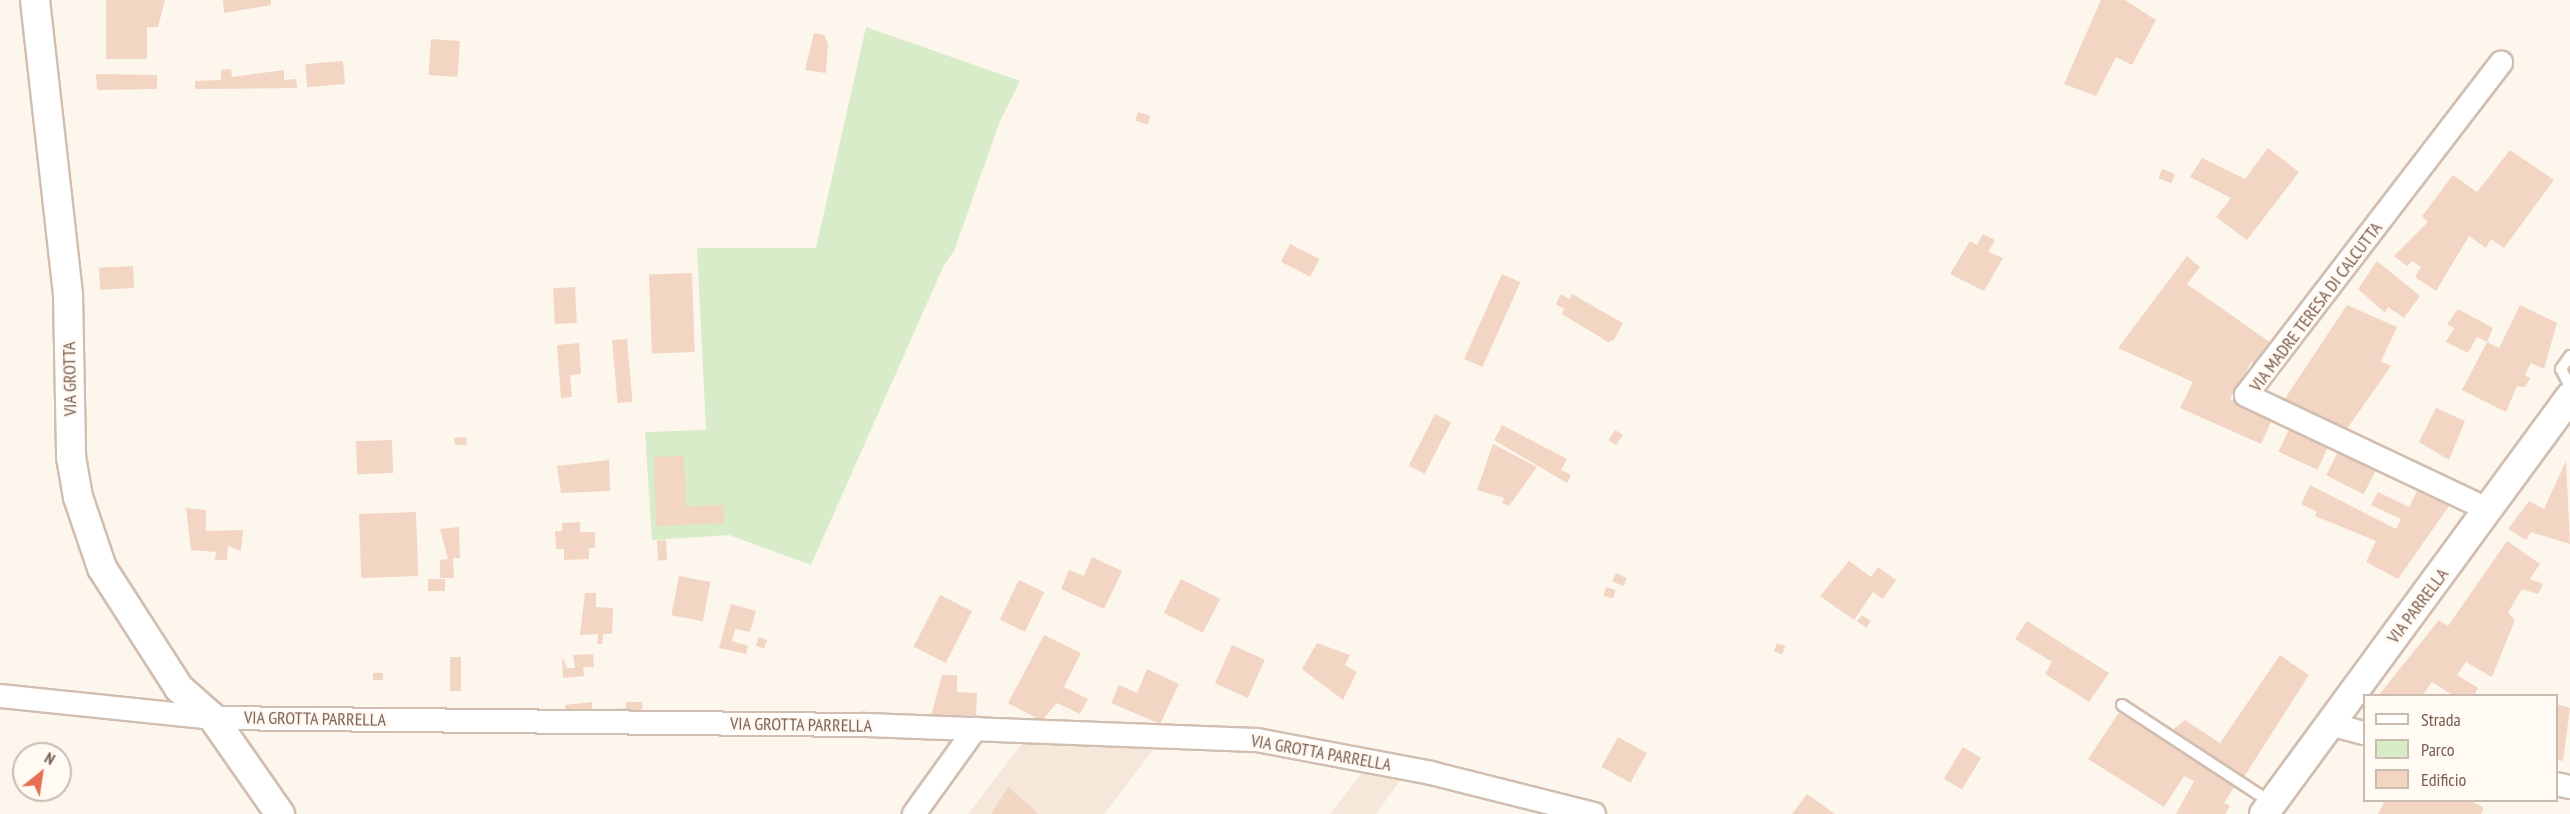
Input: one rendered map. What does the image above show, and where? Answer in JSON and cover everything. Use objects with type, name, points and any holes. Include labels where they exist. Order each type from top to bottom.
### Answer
[{"type":"street","name":"VIA GROTTA","points":[[35,0],[68,295],[71,457],[78,497],[102,568],[179,688],[213,718],[280,814]]},
{"type":"street","name":"VIA MADRE TERESA DI CALCUTTA","points":[[2489,510],[2246,394],[2501,63]]},
{"type":"street","name":"VIA PARRELLA","points":[[2268,808],[2570,397]]},
{"type":"street","name":"VIA GROTTA PARRELLA","points":[[0,696],[213,718],[975,729],[1257,740],[1431,772],[1594,814]]},
{"type":"street","points":[[2330,724],[2363,733]]},
{"type":"street","points":[[914,814],[975,729]]},
{"type":"lane","points":[[2570,356],[2561,369],[2570,387]]},
{"type":"lane","points":[[2122,705],[2268,808]]},
{"type":"shaded area","points":[[1024,741],[1154,749],[1104,814],[968,814]]},
{"type":"shaded area","points":[[1364,770],[1402,778],[1376,814],[1330,814]]},
{"type":"green space","points":[[866,27],[1020,81],[1000,121],[954,251],[944,265],[811,565],[729,535],[652,540],[645,432],[706,430],[697,248],[816,248]]},
{"type":"building","points":[[106,0],[165,0],[158,27],[147,27],[147,59],[106,59]]},
{"type":"building","points":[[223,0],[271,0],[271,5],[224,13]]},
{"type":"building","points":[[2101,0],[2125,0],[2156,20],[2132,65],[2116,57],[2096,96],[2064,84]]},
{"type":"building","points":[[814,33],[824,35],[828,44],[826,73],[805,70]]},
{"type":"building","points":[[431,39],[460,41],[457,77],[428,75]]},
{"type":"building","points":[[343,61],[345,84],[307,87],[305,64]]},
{"type":"building","points":[[231,69],[232,77],[284,70],[284,80],[296,79],[297,88],[195,89],[195,81],[221,80],[221,70]]},
{"type":"building","points":[[96,74],[157,75],[157,89],[97,90]]},
{"type":"building","points":[[1138,112],[1150,116],[1148,125],[1135,121]]},
{"type":"building","points":[[2268,148],[2299,172],[2247,240],[2216,217],[2231,198],[2190,177],[2202,158],[2245,179]]},
{"type":"building","points":[[2510,150],[2554,180],[2504,248],[2491,239],[2486,248],[2469,236],[2436,291],[2415,277],[2421,267],[2412,261],[2407,266],[2394,256],[2428,222],[2422,216],[2453,175],[2477,192]]},
{"type":"building","points":[[2162,169],[2175,174],[2171,183],[2158,178]]},
{"type":"building","points":[[1983,234],[1995,240],[1988,252],[2003,258],[1984,291],[1950,274],[1970,241],[1977,245]]},
{"type":"building","points":[[1290,244],[1319,259],[1310,277],[1281,262]]},
{"type":"building","points":[[2187,256],[2200,267],[2187,284],[2271,343],[2254,366],[2252,361],[2230,399],[2272,420],[2261,444],[2180,408],[2193,382],[2118,348]]},
{"type":"building","points":[[2377,261],[2420,296],[2404,318],[2388,307],[2385,313],[2358,289]]},
{"type":"building","points":[[133,266],[134,288],[100,290],[99,268]]},
{"type":"building","points":[[692,273],[695,352],[652,353],[649,275]]},
{"type":"building","points":[[1502,274],[1520,282],[1482,367],[1464,359]]},
{"type":"building","points":[[575,287],[577,323],[555,324],[553,288]]},
{"type":"building","points":[[1561,294],[1569,299],[1572,294],[1623,323],[1614,340],[1608,342],[1562,314],[1564,309],[1556,304]]},
{"type":"building","points":[[2347,305],[2397,327],[2381,361],[2391,366],[2344,433],[2282,403]]},
{"type":"building","points":[[2520,305],[2557,323],[2544,369],[2531,363],[2525,375],[2530,378],[2525,387],[2517,386],[2506,412],[2462,390],[2487,342],[2499,348]]},
{"type":"building","points":[[2458,309],[2493,328],[2487,342],[2477,337],[2468,353],[2446,342],[2454,328],[2447,324]]},
{"type":"building","points":[[627,339],[632,402],[618,403],[612,340]]},
{"type":"building","points":[[579,343],[581,374],[570,375],[572,397],[561,398],[557,345]]},
{"type":"building","points":[[2436,408],[2465,421],[2449,460],[2419,442]]},
{"type":"building","points":[[1435,414],[1451,422],[1425,474],[1409,466]]},
{"type":"building","points":[[1502,425],[1567,459],[1561,470],[1571,475],[1567,483],[1494,440]]},
{"type":"building","points":[[2289,429],[2328,447],[2317,470],[2278,452]]},
{"type":"building","points":[[1615,430],[1623,435],[1616,445],[1609,440]]},
{"type":"building","points":[[466,437],[467,445],[455,445],[454,438]]},
{"type":"building","points":[[392,440],[393,473],[357,474],[356,441]]},
{"type":"building","points":[[1493,444],[1537,467],[1509,506],[1502,503],[1504,498],[1477,490]]},
{"type":"building","points":[[2338,452],[2375,471],[2364,494],[2326,475]]},
{"type":"building","points":[[684,456],[686,507],[723,505],[724,523],[656,526],[654,457]]},
{"type":"building","points":[[609,460],[610,491],[561,493],[557,466]]},
{"type":"building","points":[[2566,461],[2570,544],[2531,532],[2526,540],[2508,529],[2529,501],[2544,509]]},
{"type":"building","points":[[2310,485],[2396,529],[2401,519],[2371,505],[2378,492],[2409,507],[2417,491],[2449,506],[2398,579],[2366,562],[2376,541],[2315,516],[2317,512],[2301,504]]},
{"type":"building","points":[[186,508],[206,510],[206,531],[243,530],[241,551],[228,546],[227,560],[215,560],[216,552],[191,550]]},
{"type":"building","points":[[416,512],[418,576],[361,578],[359,514]]},
{"type":"building","points":[[580,522],[580,532],[595,532],[595,548],[589,548],[589,559],[564,560],[564,549],[556,549],[555,531],[562,531],[562,523]]},
{"type":"building","points":[[459,527],[460,558],[453,558],[454,578],[440,578],[440,560],[448,559],[440,529]]},
{"type":"building","points":[[657,540],[666,540],[667,560],[658,560]]},
{"type":"building","points":[[2507,541],[2540,564],[2530,579],[2543,584],[2538,594],[2522,589],[2508,613],[2515,620],[2492,677],[2466,662],[2457,675],[2478,688],[2475,694],[2451,694],[2432,682],[2423,694],[2380,694],[2439,620],[2448,626]]},
{"type":"building","points":[[1092,557],[1122,571],[1104,609],[1061,589],[1069,570],[1084,576]]},
{"type":"building","points":[[1849,561],[1871,577],[1878,567],[1896,580],[1883,599],[1873,592],[1854,620],[1820,596]]},
{"type":"building","points":[[1616,573],[1627,578],[1623,586],[1612,581]]},
{"type":"building","points":[[679,576],[710,582],[703,621],[671,615]]},
{"type":"building","points":[[428,579],[445,579],[445,591],[428,591]]},
{"type":"building","points":[[1181,579],[1220,599],[1203,633],[1164,613]]},
{"type":"building","points":[[1019,580],[1044,592],[1025,632],[1000,620]]},
{"type":"building","points":[[1606,587],[1616,590],[1613,599],[1603,596]]},
{"type":"building","points":[[585,593],[596,593],[596,607],[613,608],[612,634],[603,634],[602,644],[597,644],[598,634],[580,635]]},
{"type":"building","points":[[940,595],[972,611],[946,663],[914,647]]},
{"type":"building","points":[[731,604],[756,611],[750,632],[735,629],[732,641],[748,646],[746,654],[719,648]]},
{"type":"building","points":[[1862,615],[1871,621],[1866,628],[1857,621]]},
{"type":"building","points":[[2027,621],[2109,673],[2089,702],[2045,674],[2052,662],[2015,639]]},
{"type":"building","points":[[1044,635],[1081,653],[1064,687],[1088,699],[1080,714],[1057,703],[1036,727],[1038,719],[1008,703]]},
{"type":"building","points":[[759,637],[767,640],[764,649],[756,645]]},
{"type":"building","points":[[1317,643],[1350,655],[1345,665],[1357,672],[1343,700],[1302,669]]},
{"type":"building","points":[[1777,643],[1785,646],[1782,655],[1774,651]]},
{"type":"building","points":[[1232,645],[1265,660],[1248,698],[1215,683]]},
{"type":"building","points":[[593,654],[594,667],[583,667],[584,676],[563,678],[562,657],[567,668],[575,668],[573,655]]},
{"type":"building","points":[[2280,655],[2309,675],[2242,780],[2169,733],[2185,720],[2220,743]]},
{"type":"building","points":[[450,657],[461,657],[461,691],[450,691]]},
{"type":"building","points":[[1147,669],[1179,684],[1160,724],[1111,703],[1119,685],[1137,693]]},
{"type":"building","points":[[373,673],[383,673],[383,680],[373,680]]},
{"type":"building","points":[[942,675],[957,675],[957,692],[977,693],[976,715],[931,716]]},
{"type":"building","points":[[592,702],[592,718],[565,718],[565,705]]},
{"type":"building","points":[[626,702],[642,702],[643,718],[610,718],[610,709],[626,708]]},
{"type":"building","points":[[2558,705],[2570,708],[2563,761],[2558,760]]},
{"type":"building","points":[[2120,711],[2234,787],[2224,803],[2230,806],[2225,814],[2176,814],[2194,781],[2184,776],[2164,807],[2088,759]]},
{"type":"building","points":[[1618,737],[1647,753],[1630,783],[1602,767]]},
{"type":"building","points":[[1963,747],[1981,758],[1962,790],[1944,779]]},
{"type":"building","points":[[1008,787],[1039,814],[991,814]]},
{"type":"building","points":[[1807,794],[1835,814],[1792,814]]},
{"type":"building","points":[[2384,802],[2474,802],[2484,808],[2481,814],[2378,814]]}]
